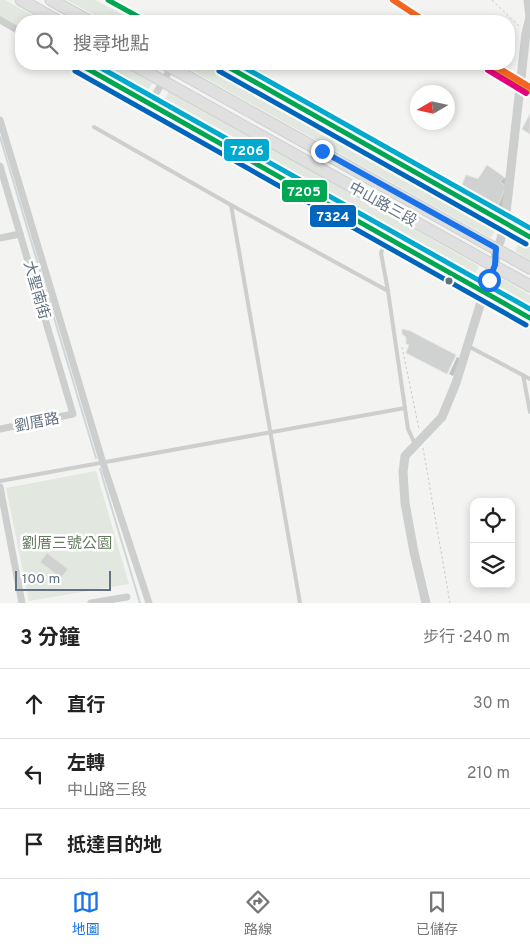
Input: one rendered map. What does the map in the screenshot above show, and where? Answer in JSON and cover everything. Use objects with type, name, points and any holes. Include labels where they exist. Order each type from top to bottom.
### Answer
[{"type":"main road","points":[[22,0],[48,15]]},
{"type":"main road","points":[[51,0],[78,15]]},
{"type":"main road","name":"中山路三段","points":[[143,70],[530,286]]},
{"type":"main road","name":"中山路三段","points":[[179,70],[530,268]]},
{"type":"street","points":[[108,0],[135,15]]},
{"type":"street","points":[[426,603],[405,503],[403,472],[405,456],[442,417],[456,383],[484,292],[495,265],[496,248],[500,242],[505,222],[529,24],[528,0]]},
{"type":"street","points":[[0,20],[15,29]]},
{"type":"street","name":"中山路三段","points":[[90,70],[530,318]]},
{"type":"street","points":[[150,103],[164,82],[168,70]]},
{"type":"street","points":[[233,70],[530,237]]},
{"type":"street","points":[[0,120],[103,463],[149,603]]},
{"type":"street","name":"大聖南街","points":[[0,166],[73,414]]},
{"type":"street","points":[[0,238],[20,234]]},
{"type":"street","name":"劉厝路","points":[[0,429],[73,414]]},
{"type":"street","points":[[0,488],[22,603]]},
{"type":"street","points":[[91,603],[127,597]]},
{"type":"lane","points":[[94,127],[388,291]]},
{"type":"lane","points":[[231,205],[300,603]]},
{"type":"lane","points":[[387,238],[381,253],[404,408],[408,429],[415,444]]},
{"type":"lane","points":[[468,346],[530,379]]},
{"type":"lane","points":[[523,375],[530,412]]},
{"type":"lane","points":[[0,481],[404,408]]},
{"type":"path","points":[[492,0],[529,24]]},
{"type":"green space","points":[[0,0],[5,0],[32,15],[15,15],[15,26],[0,17]]},
{"type":"green space","points":[[67,0],[95,0],[124,15],[94,15]]},
{"type":"green space","points":[[95,70],[129,70],[152,83],[144,97]]},
{"type":"green space","points":[[191,70],[222,70],[498,224],[491,238]]},
{"type":"green space","points":[[169,91],[479,266],[471,281],[161,106]]},
{"type":"green space","points":[[522,237],[530,241],[530,260],[515,251]]},
{"type":"green space","points":[[503,279],[530,295],[530,315],[495,295]]},
{"type":"green space","name":"劉厝三號公園","points":[[96,471],[129,584],[29,601],[6,488]]},
{"type":"building","points":[[530,114],[530,134],[522,129]]},
{"type":"building","points":[[487,165],[504,177],[500,182],[506,186],[496,210],[460,190],[466,175],[478,179]]},
{"type":"building","points":[[402,329],[410,331],[456,355],[447,374],[406,353],[409,345],[406,344],[406,337],[402,334]]},
{"type":"building","points":[[47,553],[68,569],[61,578],[40,562]]},
{"type":"waterway","points":[[0,137],[96,458]]},
{"type":"waterway","points":[[100,469],[140,603]]},
{"type":"transit line","name":"7205","points":[[108,0],[135,15]]},
{"type":"transit line","points":[[393,0],[416,15]]},
{"type":"transit line","name":"7205","points":[[90,70],[530,318]]},
{"type":"transit line","name":"7206","points":[[105,70],[530,309]]},
{"type":"transit line","name":"7205","points":[[234,70],[530,237]]},
{"type":"transit line","name":"7206","points":[[249,70],[530,228]]},
{"type":"transit line","points":[[488,70],[526,93]]},
{"type":"transit line","points":[[496,70],[530,91]]},
{"type":"transit line","points":[[502,70],[530,87]]},
{"type":"transit line","name":"7324","points":[[75,71],[526,325]]},
{"type":"transit line","name":"7324","points":[[219,71],[526,244]]},
{"type":"route","points":[[322,151],[496,248],[495,265],[489,280]]}]
